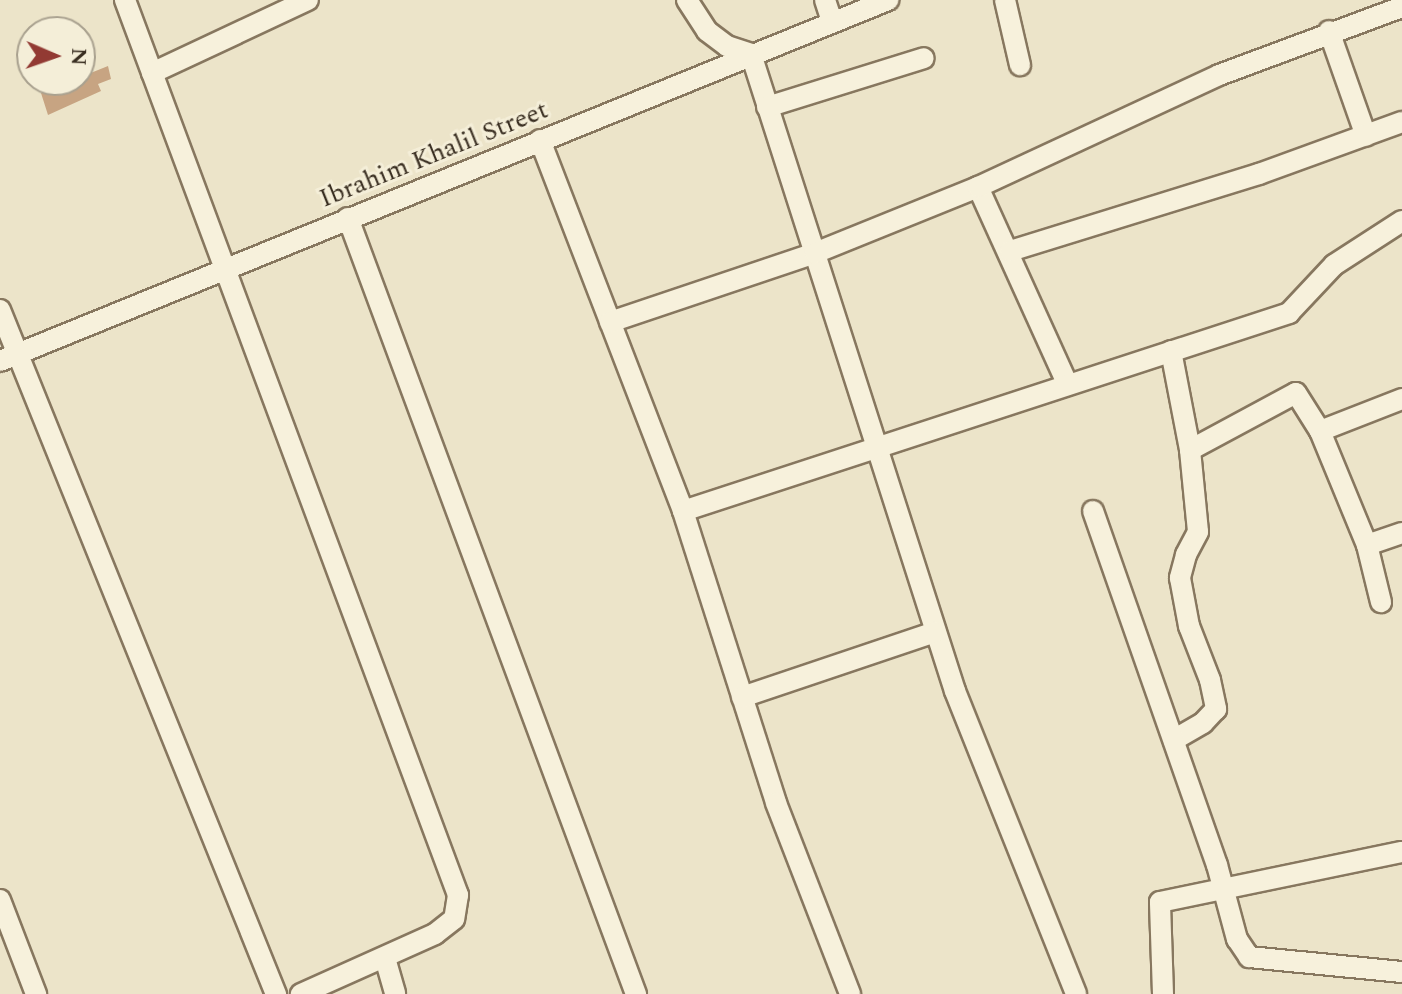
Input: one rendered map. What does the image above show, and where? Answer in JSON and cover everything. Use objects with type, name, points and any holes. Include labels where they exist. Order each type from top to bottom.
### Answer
[{"type":"street","points":[[125,0],[458,895],[454,919],[435,934],[385,958],[339,987],[301,994]]},
{"type":"street","points":[[152,73],[308,0]]},
{"type":"street","points":[[687,0],[707,31],[727,46],[751,54],[955,691],[1076,994]]},
{"type":"street","points":[[825,0],[832,21]]},
{"type":"street","name":"Ibrahim Khalil Street","points":[[8,357],[888,0]]},
{"type":"street","points":[[1005,0],[1020,65]]},
{"type":"street","points":[[610,322],[815,253],[978,187],[1219,75],[1329,31],[1402,7]]},
{"type":"street","points":[[1329,31],[1366,136]]},
{"type":"street","points":[[767,107],[924,58]]},
{"type":"street","points":[[1010,251],[1259,174],[1402,122]]},
{"type":"street","points":[[540,140],[683,511],[776,803],[850,994]]},
{"type":"street","points":[[978,187],[1010,251],[1068,385]]},
{"type":"street","points":[[348,218],[636,994]]},
{"type":"street","points":[[683,511],[1289,313],[1334,265],[1402,221]]},
{"type":"street","points":[[0,310],[8,357],[276,994]]},
{"type":"street","points":[[1171,351],[1190,450],[1198,532],[1186,555],[1180,578],[1189,626],[1210,680],[1216,709],[1203,723],[1174,740]]},
{"type":"street","points":[[1190,450],[1296,393],[1320,431],[1367,545],[1381,602]]},
{"type":"street","points":[[1320,431],[1402,399]]},
{"type":"street","points":[[1093,511],[1217,865],[1237,939],[1249,957],[1402,972]]},
{"type":"street","points":[[1367,545],[1402,533]]},
{"type":"street","points":[[742,697],[935,632]]},
{"type":"street","points":[[1163,994],[1160,902],[1402,852]]},
{"type":"street","points":[[0,900],[36,994]]},
{"type":"street","points":[[385,958],[395,994]]},
{"type":"building","points":[[108,66],[111,79],[98,84],[101,91],[96,93],[96,71]]},
{"type":"building","points":[[42,96],[90,96],[48,115]]}]
